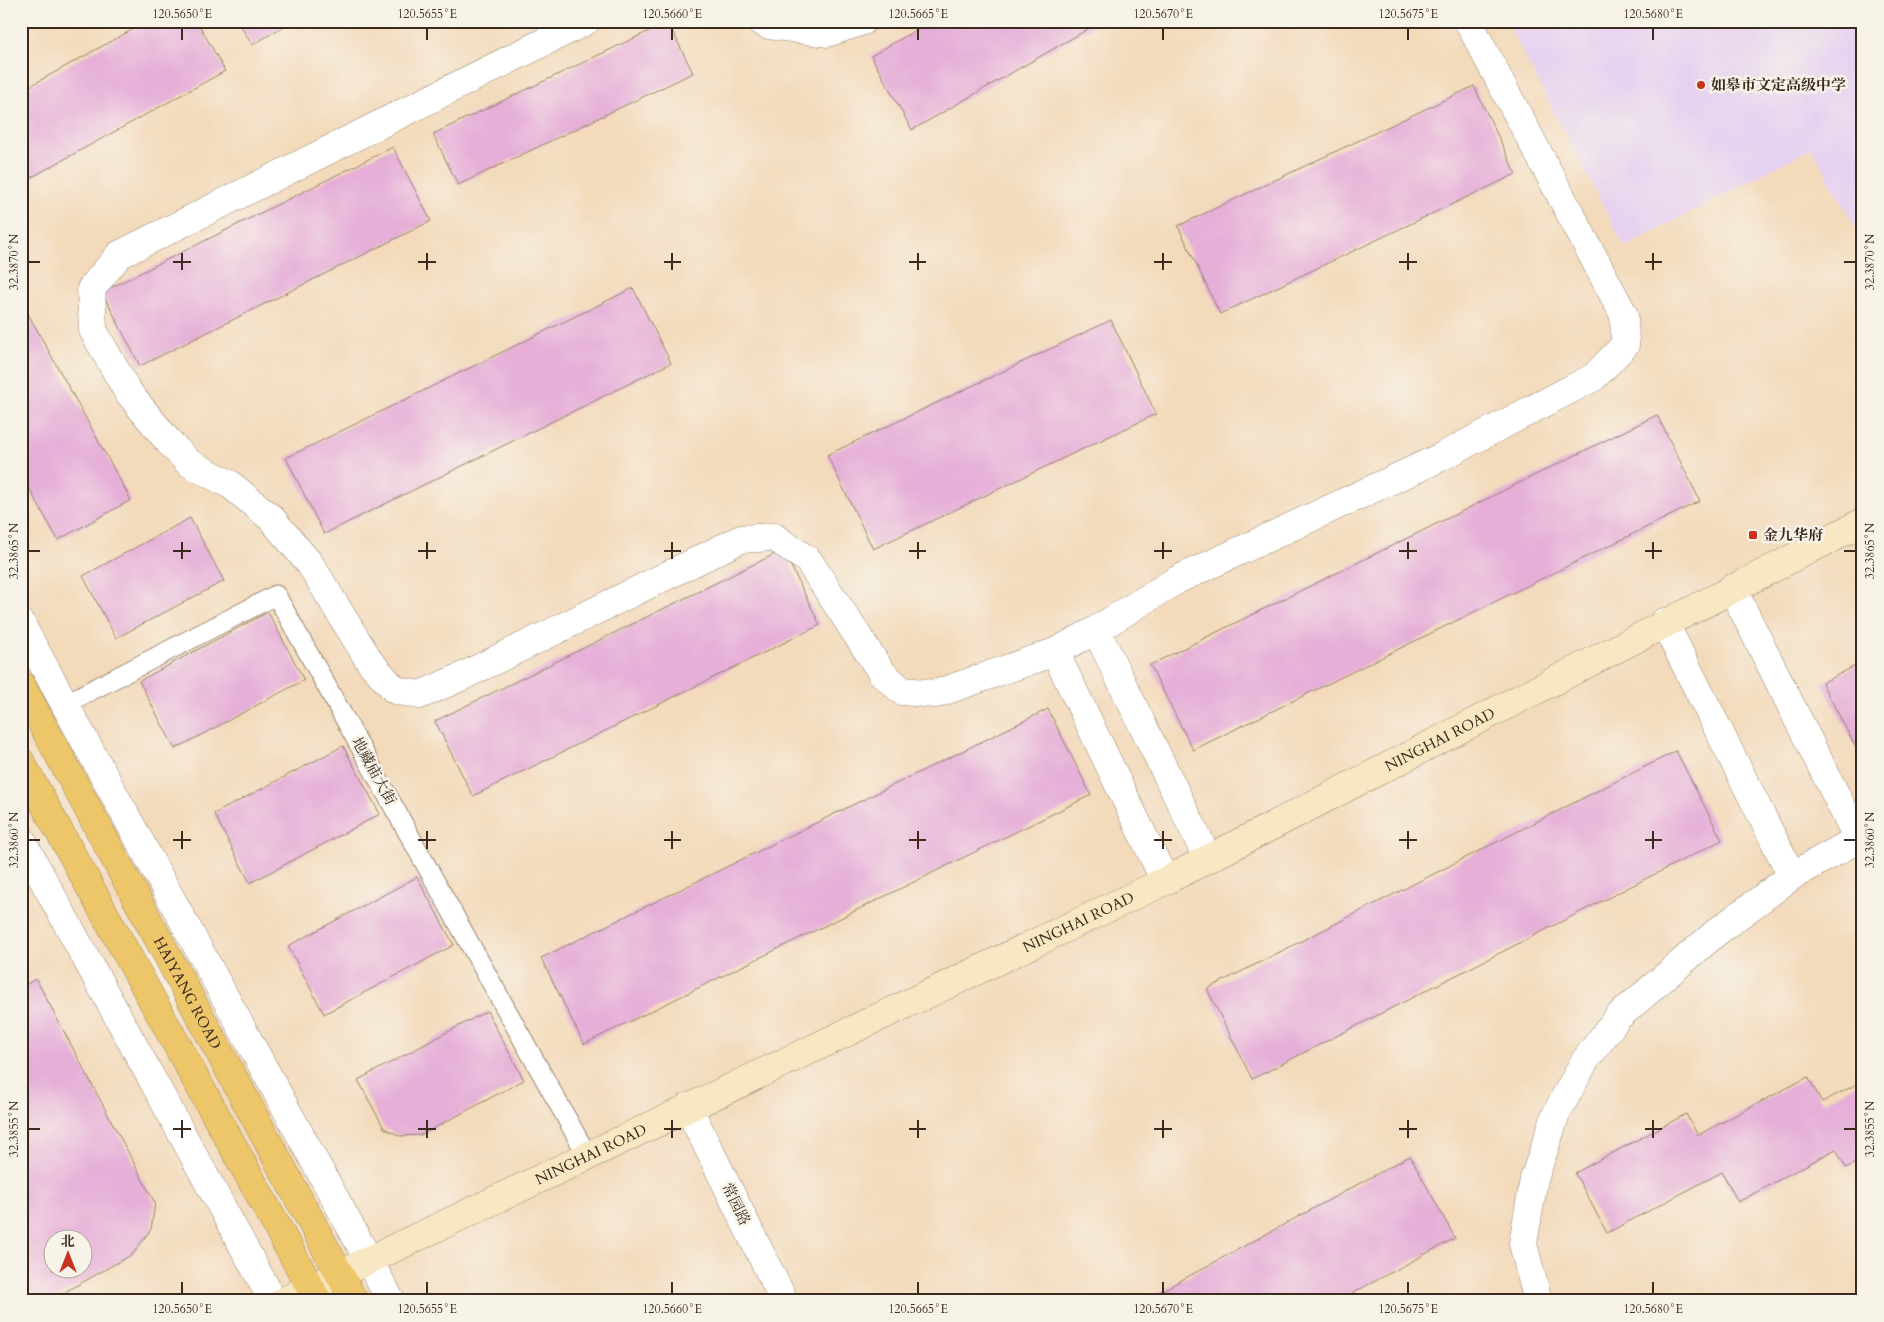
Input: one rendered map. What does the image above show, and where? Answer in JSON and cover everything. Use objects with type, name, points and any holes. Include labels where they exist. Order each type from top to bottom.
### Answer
[{"type":"main road","name":"HAIYANG ROAD","points":[[21,685],[354,1301]]},
{"type":"main road","points":[[21,762],[314,1294]]},
{"type":"street","points":[[586,21],[119,255],[91,289],[93,330],[128,392],[168,441],[189,463],[231,485],[271,518],[310,564],[370,662],[395,690],[420,695],[462,677],[740,539],[774,537],[808,560],[882,673],[902,691],[936,694],[1055,652],[1096,630],[1177,580],[1439,458],[1594,377],[1625,345],[1624,315],[1468,21]]},
{"type":"street","points":[[760,21],[768,25],[827,33],[863,21]]},
{"type":"street","name":"NINGHAI ROAD","points":[[283,1301],[314,1294],[339,1273],[368,1258],[1165,881],[1664,622],[1863,522]]},
{"type":"street","points":[[1538,1301],[1523,1244],[1534,1178],[1556,1114],[1584,1062],[1618,1017],[1718,930],[1792,876],[1860,838],[1732,588]]},
{"type":"street","points":[[1664,622],[1792,876]]},
{"type":"street","points":[[21,624],[391,1301]]},
{"type":"street","points":[[1096,630],[1208,859]]},
{"type":"street","points":[[1055,652],[1165,881]]},
{"type":"street","points":[[21,839],[274,1301]]},
{"type":"street","name":"常园路","points":[[688,1107],[784,1301]]},
{"type":"lane","name":"地藏庙大街","points":[[65,704],[276,595],[587,1155]]},
{"type":"shaded area","name":"如皋市文定高级中学","points":[[1506,21],[1863,21],[1863,241],[1812,148],[1625,247]]},
{"type":"building","points":[[148,21],[197,21],[225,71],[21,183],[21,91]]},
{"type":"building","points":[[238,21],[293,21],[252,45]]},
{"type":"building","points":[[932,21],[1102,21],[912,130],[871,56]]},
{"type":"building","points":[[668,22],[693,73],[458,185],[433,134]]},
{"type":"building","points":[[1474,86],[1516,174],[1220,314],[1178,226]]},
{"type":"building","points":[[393,147],[431,221],[140,366],[102,292]]},
{"type":"building","points":[[633,288],[671,363],[324,534],[286,458]]},
{"type":"building","points":[[21,301],[131,500],[58,540],[21,474]]},
{"type":"building","points":[[1111,320],[1156,414],[873,549],[827,455]]},
{"type":"building","points":[[1657,415],[1700,501],[1193,750],[1150,665]]},
{"type":"building","points":[[190,518],[224,581],[116,638],[83,576]]},
{"type":"building","points":[[783,550],[820,625],[473,796],[435,721]]},
{"type":"building","points":[[268,612],[304,680],[175,749],[139,681]]},
{"type":"building","points":[[1863,662],[1863,761],[1822,683]]},
{"type":"building","points":[[1048,709],[1091,795],[584,1044],[541,958]]},
{"type":"building","points":[[343,746],[380,814],[250,883],[214,814]]},
{"type":"building","points":[[1676,751],[1722,840],[1252,1079],[1207,989]]},
{"type":"building","points":[[417,877],[454,945],[324,1014],[288,946]]},
{"type":"building","points":[[36,979],[155,1203],[151,1229],[133,1254],[92,1277],[92,1230],[42,1230],[42,1280],[87,1280],[49,1301],[21,1301],[21,987]]},
{"type":"building","points":[[487,1011],[524,1080],[421,1135],[400,1136],[384,1128],[358,1080]]},
{"type":"building","points":[[1808,1077],[1822,1102],[1863,1081],[1863,1159],[1846,1168],[1836,1149],[1738,1202],[1722,1172],[1607,1233],[1575,1173],[1686,1114],[1698,1135]]},
{"type":"building","points":[[1410,1156],[1455,1238],[1338,1301],[1143,1301]]},
{"type":"place","name":"如皋市文定高级中学","points":[[1701,85]]},
{"type":"place","name":"金九华府","points":[[1753,535]]}]
